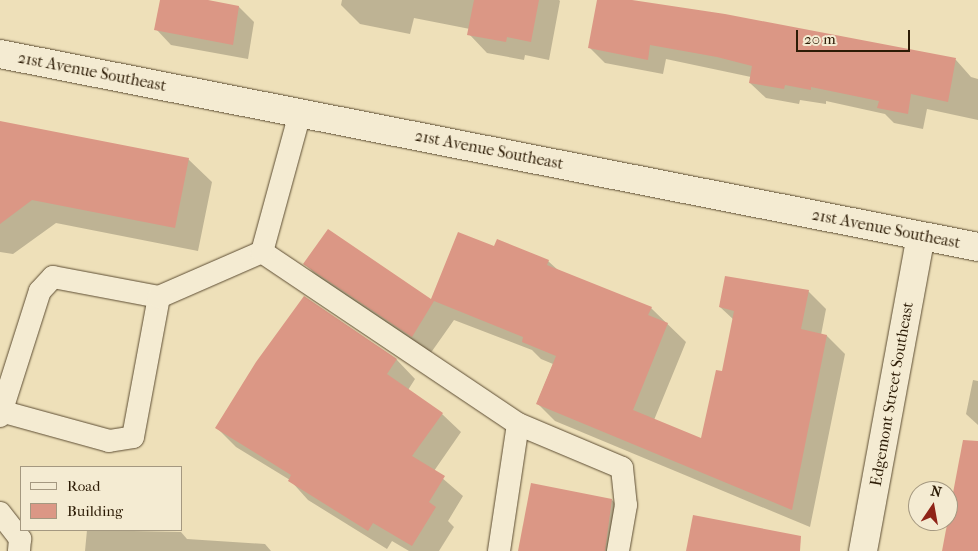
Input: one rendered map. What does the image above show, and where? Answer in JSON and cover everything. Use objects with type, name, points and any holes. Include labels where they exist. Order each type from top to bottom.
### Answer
[{"type":"street","name":"21st Avenue Southeast","points":[[0,54],[978,247]]},
{"type":"street","name":"Edgemont Street Southeast","points":[[863,551],[921,236]]},
{"type":"lane","points":[[262,252],[300,113]]},
{"type":"lane","points":[[159,297],[133,437],[109,441],[2,414],[40,291],[53,277],[159,297],[262,252]]},
{"type":"lane","points":[[262,252],[518,424],[622,468],[626,505],[618,551]]},
{"type":"lane","points":[[499,551],[518,424]]},
{"type":"lane","points":[[0,512],[20,539],[19,551]]},
{"type":"building","points":[[160,0],[208,0],[239,6],[233,45],[154,30]]},
{"type":"building","points":[[474,0],[539,0],[531,42],[507,37],[506,42],[467,35]]},
{"type":"building","points":[[597,0],[632,0],[725,14],[956,58],[948,102],[911,94],[908,114],[877,108],[879,101],[811,87],[811,90],[785,85],[784,89],[749,83],[752,66],[717,57],[650,45],[648,60],[588,48]]},
{"type":"building","points":[[0,121],[189,158],[175,228],[32,200],[0,224]]},
{"type":"building","points":[[328,229],[431,299],[458,232],[494,246],[497,239],[549,260],[547,265],[652,307],[648,315],[668,323],[633,410],[701,438],[716,370],[722,371],[734,311],[719,307],[725,276],[809,290],[801,329],[827,335],[792,510],[536,404],[556,356],[522,342],[523,337],[434,301],[412,337],[303,264]]},
{"type":"building","points":[[304,296],[397,359],[387,374],[443,413],[412,456],[445,476],[429,502],[436,507],[412,546],[373,523],[368,531],[288,481],[291,475],[215,428],[256,362]]},
{"type":"building","points":[[963,440],[978,441],[978,551],[942,551],[946,531],[958,531],[958,481],[955,481]]},
{"type":"building","points":[[531,483],[612,499],[605,551],[518,551]]},
{"type":"building","points":[[693,515],[801,536],[800,551],[686,551]]}]
